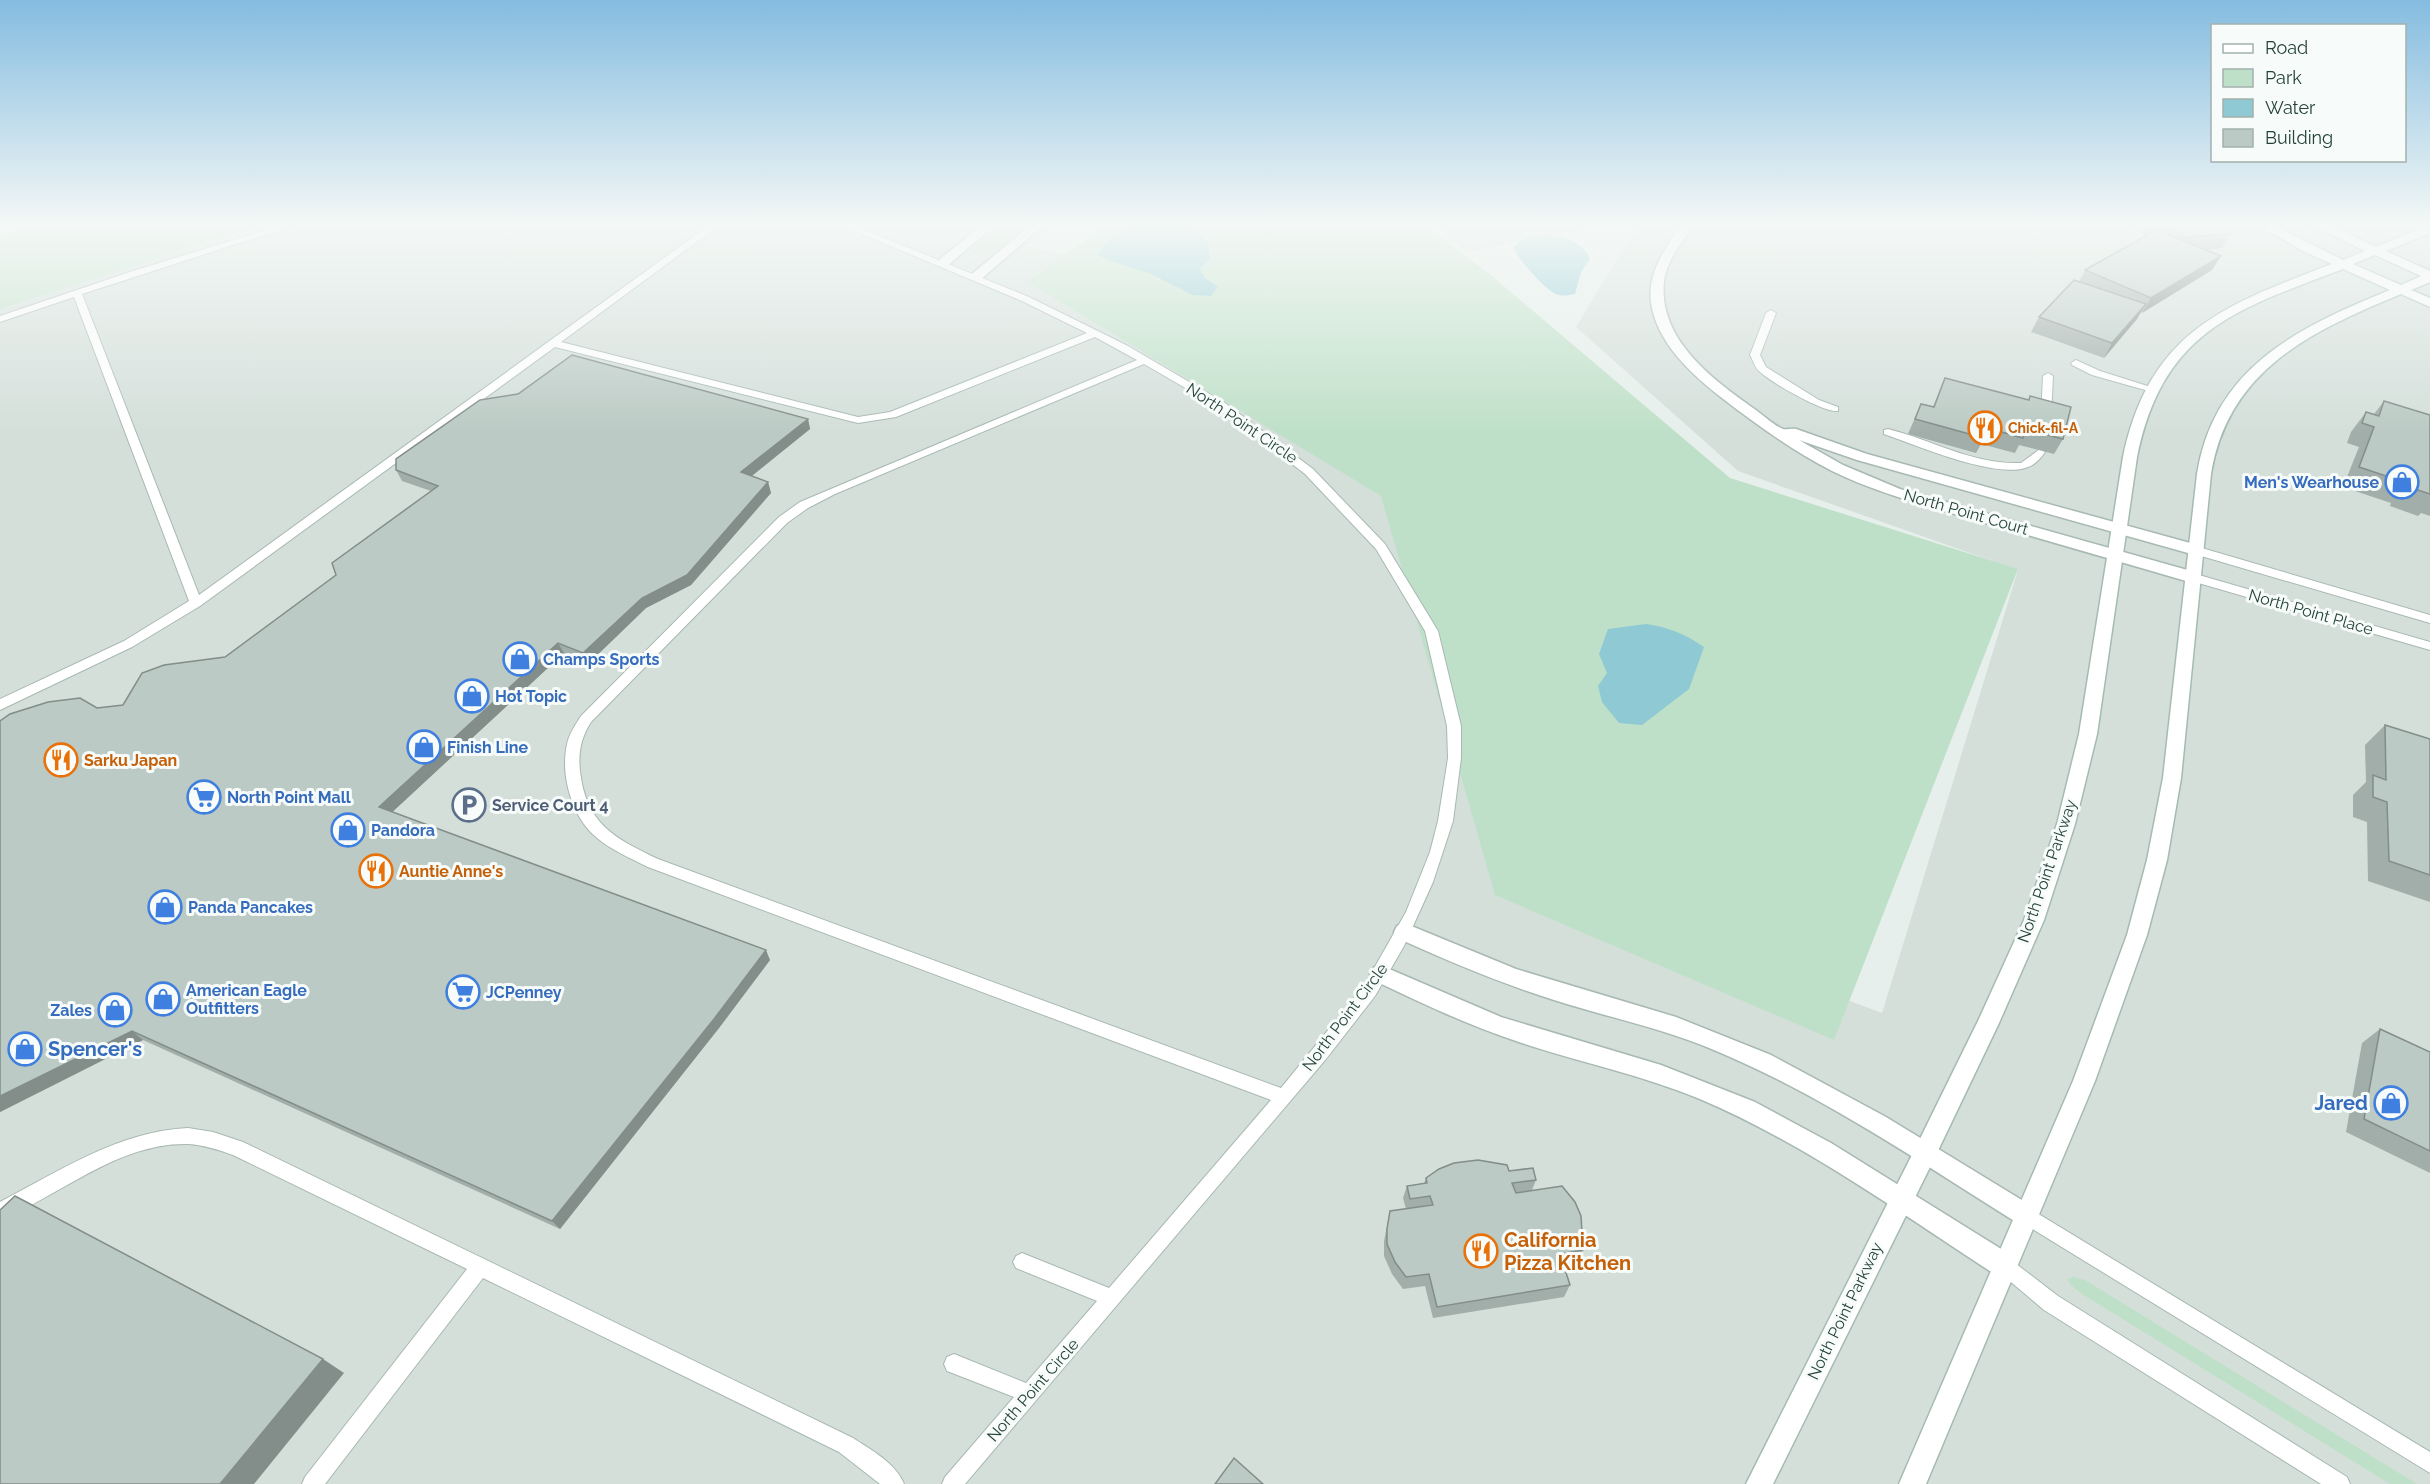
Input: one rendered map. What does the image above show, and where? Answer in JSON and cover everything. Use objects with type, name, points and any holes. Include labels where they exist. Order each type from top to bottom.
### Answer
[{"type":"street","name":"North Point Court","points":[[1659,293],[1662,318],[1683,355],[1701,375],[1724,395],[1818,458],[1854,476],[1895,492],[2192,577]]},
{"type":"street","name":"North Point Parkway","points":[[1759,1484],[1925,1153],[1988,1023],[2034,920],[2066,824],[2088,734],[2113,555],[2136,427],[2152,389],[2173,357],[2201,332],[2233,311],[2269,293]]},
{"type":"street","points":[[1912,1484],[2086,1076],[2128,965],[2157,860],[2174,763],[2195,550],[2210,441],[2226,408],[2248,377],[2278,348],[2395,293]]},
{"type":"street","points":[[2406,293],[2430,303]]},
{"type":"street","name":"North Point Court","points":[[1754,415],[1786,430],[1862,457],[2195,550]]},
{"type":"street","points":[[1404,932],[1474,963],[1530,984],[1655,1019],[1722,1043],[1781,1069],[2027,1216]]},
{"type":"street","points":[[1380,974],[1454,1008],[1517,1032],[1645,1070],[1708,1092],[1762,1117],[2005,1266]]},
{"type":"lane","points":[[0,319],[76,293]]},
{"type":"lane","points":[[77,293],[196,603]]},
{"type":"lane","points":[[0,705],[128,644],[196,603],[622,293]]},
{"type":"lane","name":"North Point Circle","points":[[952,1484],[1284,1097],[1347,1021],[1380,974],[1404,932],[1426,885],[1449,802],[1454,764],[1454,724],[1448,692],[1432,635],[1408,584],[1377,541],[1304,466],[1264,434],[1145,360],[1096,333],[1013,293]]},
{"type":"lane","points":[[1771,313],[1755,355],[1762,369],[1815,402],[1834,409]]},
{"type":"lane","points":[[553,343],[858,420],[892,415],[1096,333]]},
{"type":"lane","points":[[1145,360],[831,492],[804,505],[783,520],[586,719],[574,736],[572,752],[576,794],[584,816],[601,834],[653,862],[1284,1097]]},
{"type":"lane","points":[[2076,363],[2096,373],[2152,389]]},
{"type":"lane","points":[[2046,418],[2048,376]]},
{"type":"lane","points":[[1888,432],[1997,465],[2021,466],[2030,462],[2040,452]]},
{"type":"lane","name":"North Point Place","points":[[2195,550],[2430,619]]},
{"type":"lane","name":"North Point Place","points":[[2192,577],[2430,646]]},
{"type":"lane","points":[[0,1211],[122,1149],[156,1139],[187,1136],[237,1148],[846,1445],[878,1468],[894,1484]]},
{"type":"lane","points":[[2027,1216],[2430,1463]]},
{"type":"lane","points":[[1022,1262],[1112,1298]]},
{"type":"lane","points":[[2005,1266],[2051,1303],[2340,1484]]},
{"type":"lane","points":[[312,1484],[480,1267]]},
{"type":"lane","points":[[954,1364],[1030,1394]]},
{"type":"shaded area","points":[[0,293],[1120,293],[1526,593],[1557,891],[1882,1013],[2018,570],[1738,471],[1576,327],[1596,293],[2430,293],[2430,1484],[0,1484]]},
{"type":"green space","points":[[0,293],[49,293],[0,309]]},
{"type":"green space","points":[[1047,293],[1512,293],[1730,478],[2018,569],[1834,1040],[1495,895],[1381,496]]},
{"type":"green space","points":[[2074,1277],[2085,1280],[2417,1484],[2390,1484],[2082,1294],[2067,1279]]},
{"type":"water","points":[[1190,293],[1213,293],[1211,296]]},
{"type":"water","points":[[1555,293],[1575,293],[1566,296]]},
{"type":"water","points":[[1646,624],[1676,632],[1704,647],[1689,689],[1642,725],[1619,723],[1602,702],[1598,686],[1607,673],[1599,654],[1608,629]]},
{"type":"building","points":[[2061,293],[2114,293],[2146,304],[2112,343],[2039,317]]},
{"type":"building","points":[[2140,293],[2159,293],[2151,298]]},
{"type":"building","name":"North Point Mall","points":[[572,355],[808,419],[741,472],[768,482],[687,575],[642,598],[583,653],[558,643],[379,807],[766,950],[714,1019],[552,1221],[132,1031],[0,1096],[0,721],[10,714],[48,702],[80,698],[97,708],[123,705],[142,673],[164,665],[225,657],[336,575],[332,563],[438,486],[396,470],[396,459],[480,400],[518,394]]},
{"type":"building","points":[[1945,378],[2029,400],[2030,396],[2071,407],[2063,439],[2025,429],[2023,438],[1987,428],[1984,438],[1915,419],[1921,404],[1934,407]]},
{"type":"building","points":[[2384,401],[2430,415],[2430,494],[2406,486],[2407,483],[2359,467],[2374,427],[2362,423],[2366,412],[2379,416]]},
{"type":"building","points":[[2385,725],[2430,739],[2430,875],[2389,861],[2387,802],[2373,797],[2373,775],[2386,780]]},
{"type":"building","name":"Jared","points":[[2380,1029],[2430,1052],[2430,1151],[2364,1119]]},
{"type":"building","name":"California Pizza Kitchen","points":[[1478,1160],[1507,1165],[1509,1171],[1533,1168],[1536,1180],[1512,1183],[1516,1193],[1562,1186],[1575,1202],[1581,1216],[1583,1250],[1560,1254],[1570,1285],[1437,1307],[1429,1274],[1406,1277],[1395,1262],[1387,1244],[1390,1211],[1433,1205],[1430,1196],[1410,1199],[1407,1186],[1427,1183],[1426,1178],[1454,1163]]},
{"type":"building","points":[[15,1196],[323,1359],[220,1484],[0,1484],[0,1210]]},
{"type":"building","points":[[1234,1458],[1263,1484],[1215,1484]]},
{"type":"place","name":"Chick-fil-A","points":[[1985,428]]},
{"type":"place","name":"Men's Wearhouse","points":[[2402,482]]},
{"type":"place","name":"Champs Sports","points":[[520,659]]},
{"type":"place","name":"Hot Topic","points":[[472,696]]},
{"type":"place","name":"Finish Line","points":[[424,747]]},
{"type":"place","name":"Sarku Japan","points":[[61,760]]},
{"type":"place","name":"North Point Mall","points":[[204,797]]},
{"type":"place","name":"Service Court 4","points":[[469,805]]},
{"type":"place","name":"Pandora","points":[[348,830]]},
{"type":"place","name":"Auntie Anne's","points":[[376,871]]},
{"type":"place","name":"Panda Pancakes","points":[[165,907]]},
{"type":"place","name":"JCPenney","points":[[463,992]]},
{"type":"place","name":"American Eagle Outfitters","points":[[163,999]]},
{"type":"place","name":"Zales","points":[[115,1010]]},
{"type":"place","name":"Spencer's","points":[[25,1049]]},
{"type":"place","name":"Jared","points":[[2391,1103]]},
{"type":"place","name":"California Pizza Kitchen","points":[[1481,1251]]}]
